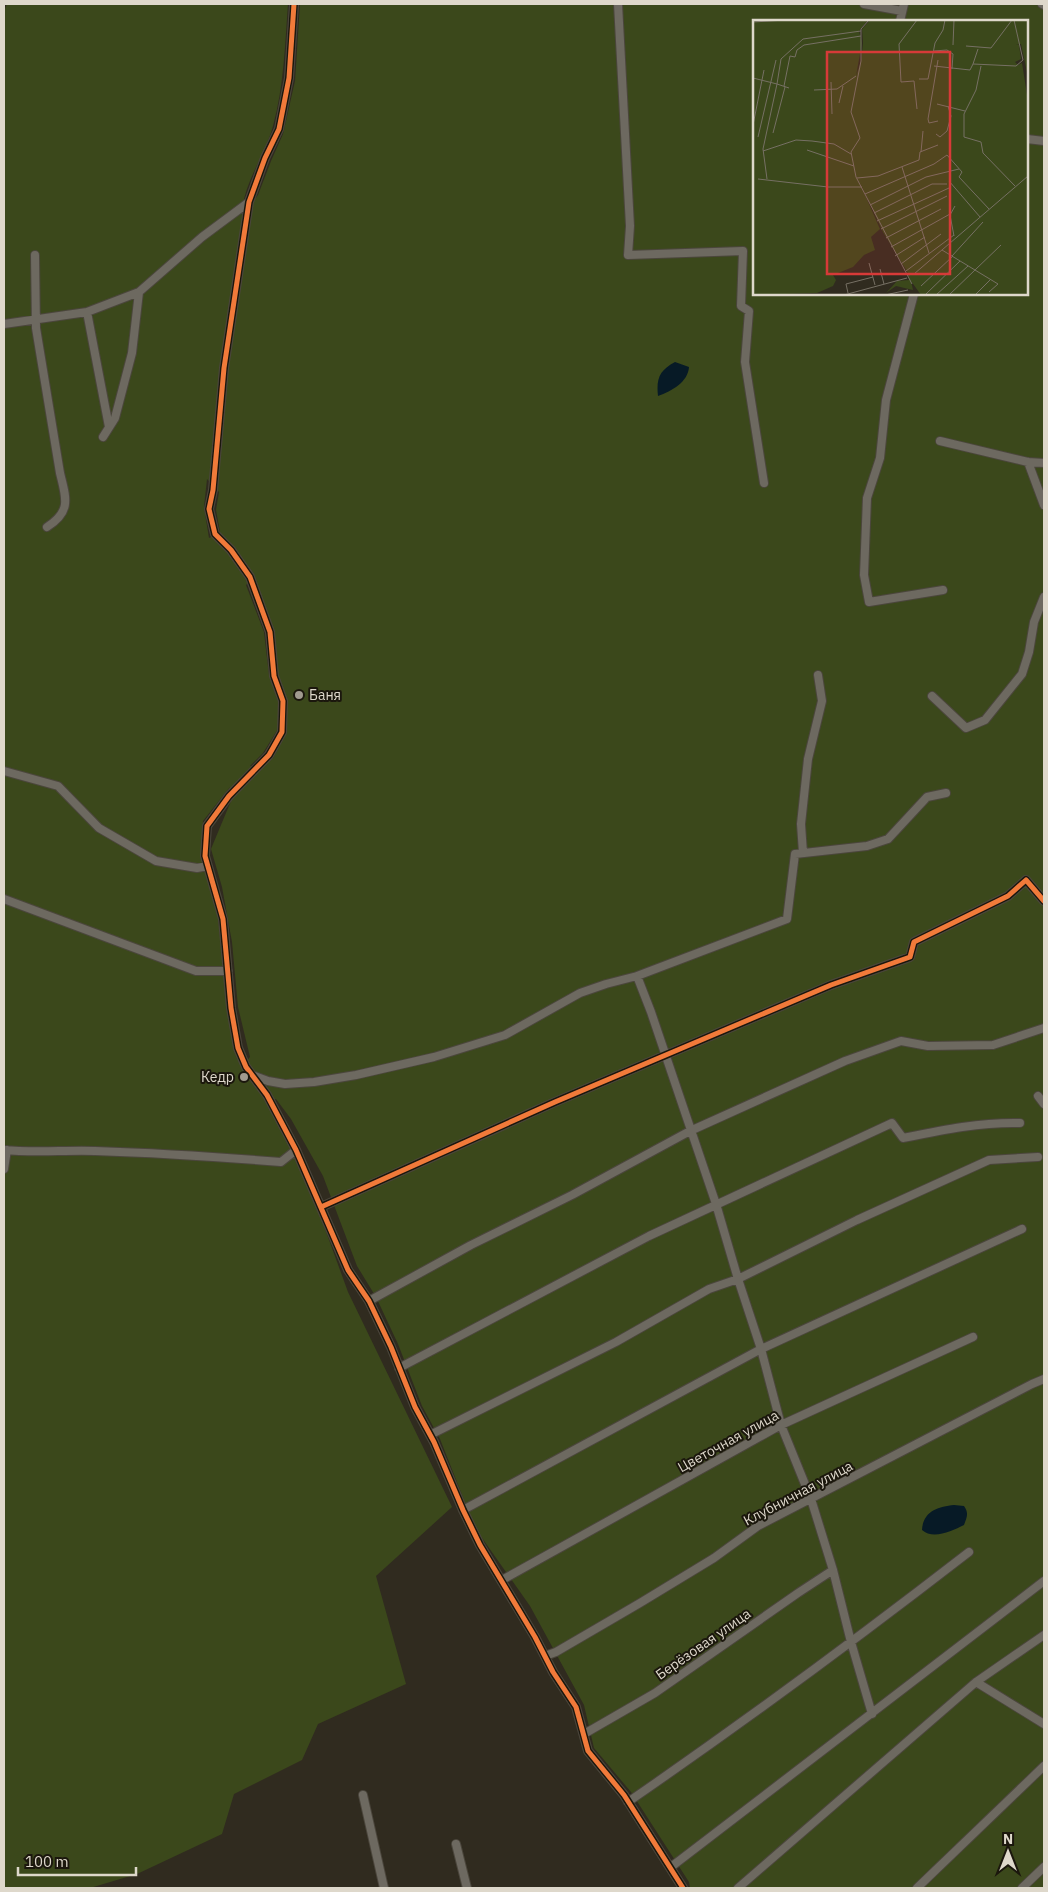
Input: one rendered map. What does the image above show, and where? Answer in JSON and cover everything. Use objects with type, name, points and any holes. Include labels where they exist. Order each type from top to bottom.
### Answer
[{"type":"street","points":[[294,4],[289,78],[279,129],[265,158],[249,202],[224,368],[213,490],[209,509],[215,534],[231,550],[250,577],[270,632],[274,676],[282,702],[282,732],[269,755],[229,796],[207,826],[205,856],[223,919],[231,1008],[238,1048],[246,1067],[267,1095],[296,1150],[348,1270],[369,1301],[400,1368],[415,1407],[430,1435],[480,1545],[502,1580],[553,1672],[576,1707],[588,1751],[628,1802],[683,1888]]},
{"type":"street","points":[[618,4],[630,218],[628,255],[743,251],[742,306],[749,311],[745,362],[764,483]]},
{"type":"street","points":[[864,4],[903,7],[900,20]]},
{"type":"street","points":[[1028,139],[1044,141]]},
{"type":"street","points":[[4,324],[88,312],[140,292],[202,237],[249,202]]},
{"type":"street","points":[[35,255],[36,319],[60,473],[65,491],[66,508],[59,519],[48,527]]},
{"type":"street","points":[[103,437],[115,418],[132,353],[140,292]]},
{"type":"street","points":[[914,295],[886,400],[880,458],[867,498],[864,575],[869,602],[943,590]]},
{"type":"street","points":[[88,312],[109,426]]},
{"type":"street","points":[[940,441],[1028,462],[1044,463]]},
{"type":"street","points":[[1028,462],[1044,505]]},
{"type":"street","points":[[932,696],[966,728],[985,720],[1022,674],[1029,652],[1034,622],[1044,597]]},
{"type":"street","points":[[803,853],[801,824],[808,759],[822,701],[818,675]]},
{"type":"street","points":[[4,771],[58,786],[99,828],[156,861],[197,868],[208,866]]},
{"type":"street","points":[[252,1075],[268,1081],[285,1084],[314,1082],[404,1066],[504,1035],[580,993],[637,976],[787,919],[795,854],[866,846],[888,839],[927,797],[946,793]]},
{"type":"street","points":[[321,1207],[555,1102],[831,985],[910,957],[914,942],[1008,896],[1026,880],[1044,901]]},
{"type":"street","points":[[4,899],[196,971],[228,971]]},
{"type":"street","points":[[637,976],[716,1204],[738,1280],[761,1349],[781,1425],[811,1499],[833,1570],[872,1714]]},
{"type":"street","points":[[369,1301],[471,1245],[572,1195],[690,1131],[845,1061],[901,1040],[928,1046],[994,1046],[1044,1028]]},
{"type":"street","points":[[1038,1096],[1044,1104]]},
{"type":"street","points":[[400,1368],[632,1245],[892,1122],[903,1138],[970,1125],[998,1122],[1020,1123]]},
{"type":"street","points":[[4,1169],[6,1150],[48,1152],[92,1151],[281,1162],[296,1150]]},
{"type":"street","points":[[430,1435],[616,1342],[709,1289],[738,1280],[857,1220],[990,1160],[1038,1157]]},
{"type":"street","points":[[463,1510],[761,1349],[1022,1229]]},
{"type":"street","name":"Цветочная улица","points":[[502,1580],[781,1425],[974,1337]]},
{"type":"street","points":[[1044,1380],[1044,1388]]},
{"type":"street","name":"Клубничная улица","points":[[545,1656],[556,1652],[714,1558],[758,1526],[1032,1384],[1044,1380]]},
{"type":"street","points":[[628,1802],[723,1736],[969,1552]]},
{"type":"street","name":"Берёзовая улица","points":[[584,1734],[655,1693],[798,1592],[833,1570]]},
{"type":"street","points":[[671,1867],[1044,1581]]},
{"type":"street","points":[[738,1888],[976,1682],[1044,1635]]},
{"type":"street","points":[[976,1682],[1044,1724]]},
{"type":"street","points":[[917,1888],[1044,1766]]},
{"type":"street","points":[[363,1795],[384,1888]]},
{"type":"street","points":[[456,1844],[468,1888]]},
{"type":"street","points":[[1022,1888],[1044,1867]]},
{"type":"green space","points":[[7,4],[288,4],[284,65],[277,111],[269,137],[246,193],[242,216],[258,195],[283,134],[295,81],[300,4],[1044,4],[1044,1888],[690,1888],[689,1882],[631,1792],[594,1748],[584,1705],[530,1606],[475,1528],[440,1439],[422,1406],[398,1344],[376,1297],[357,1266],[323,1176],[291,1119],[276,1099],[268,1102],[308,1182],[348,1292],[452,1507],[376,1576],[406,1684],[318,1724],[302,1760],[234,1794],[222,1834],[137,1874],[90,1888],[4,1888],[4,11]],"holes":[[[207,479],[219,492],[216,510],[220,532],[209,538],[204,507]],[[254,577],[274,632],[278,674],[286,702],[285,736],[273,758],[262,767],[250,766],[263,753],[278,729],[278,701],[269,675],[264,632],[246,585]],[[230,787],[227,794],[234,797],[211,849],[222,887],[232,942],[238,1007],[250,1057],[243,1065],[238,1059],[227,1006],[216,898],[201,856],[203,821]]]},
{"type":"water","points":[[675,362],[689,367],[686,377],[674,389],[658,396],[660,375]]},
{"type":"water","points":[[954,1505],[966,1508],[967,1515],[964,1525],[948,1532],[937,1534],[926,1533],[922,1530],[928,1514],[942,1507]]},
{"type":"cycle path","points":[[294,4],[289,78],[279,129],[265,158],[249,202],[224,368],[213,490],[209,509],[215,534],[231,550],[250,577],[270,632],[274,676],[283,701],[282,732],[269,755],[229,796],[207,826],[205,856],[223,919],[231,1008],[238,1048],[246,1067],[267,1095],[296,1150],[348,1270],[369,1301],[391,1347],[415,1407],[434,1442],[480,1545],[535,1637],[553,1672],[576,1707],[588,1751],[624,1795],[683,1888]]},
{"type":"cycle path","points":[[321,1207],[555,1102],[831,985],[910,957],[914,942],[1008,896],[1026,880],[1044,901]]},
{"type":"place","name":"Баня","points":[[299,695]]},
{"type":"place","name":"Кедр","points":[[244,1077]]}]
